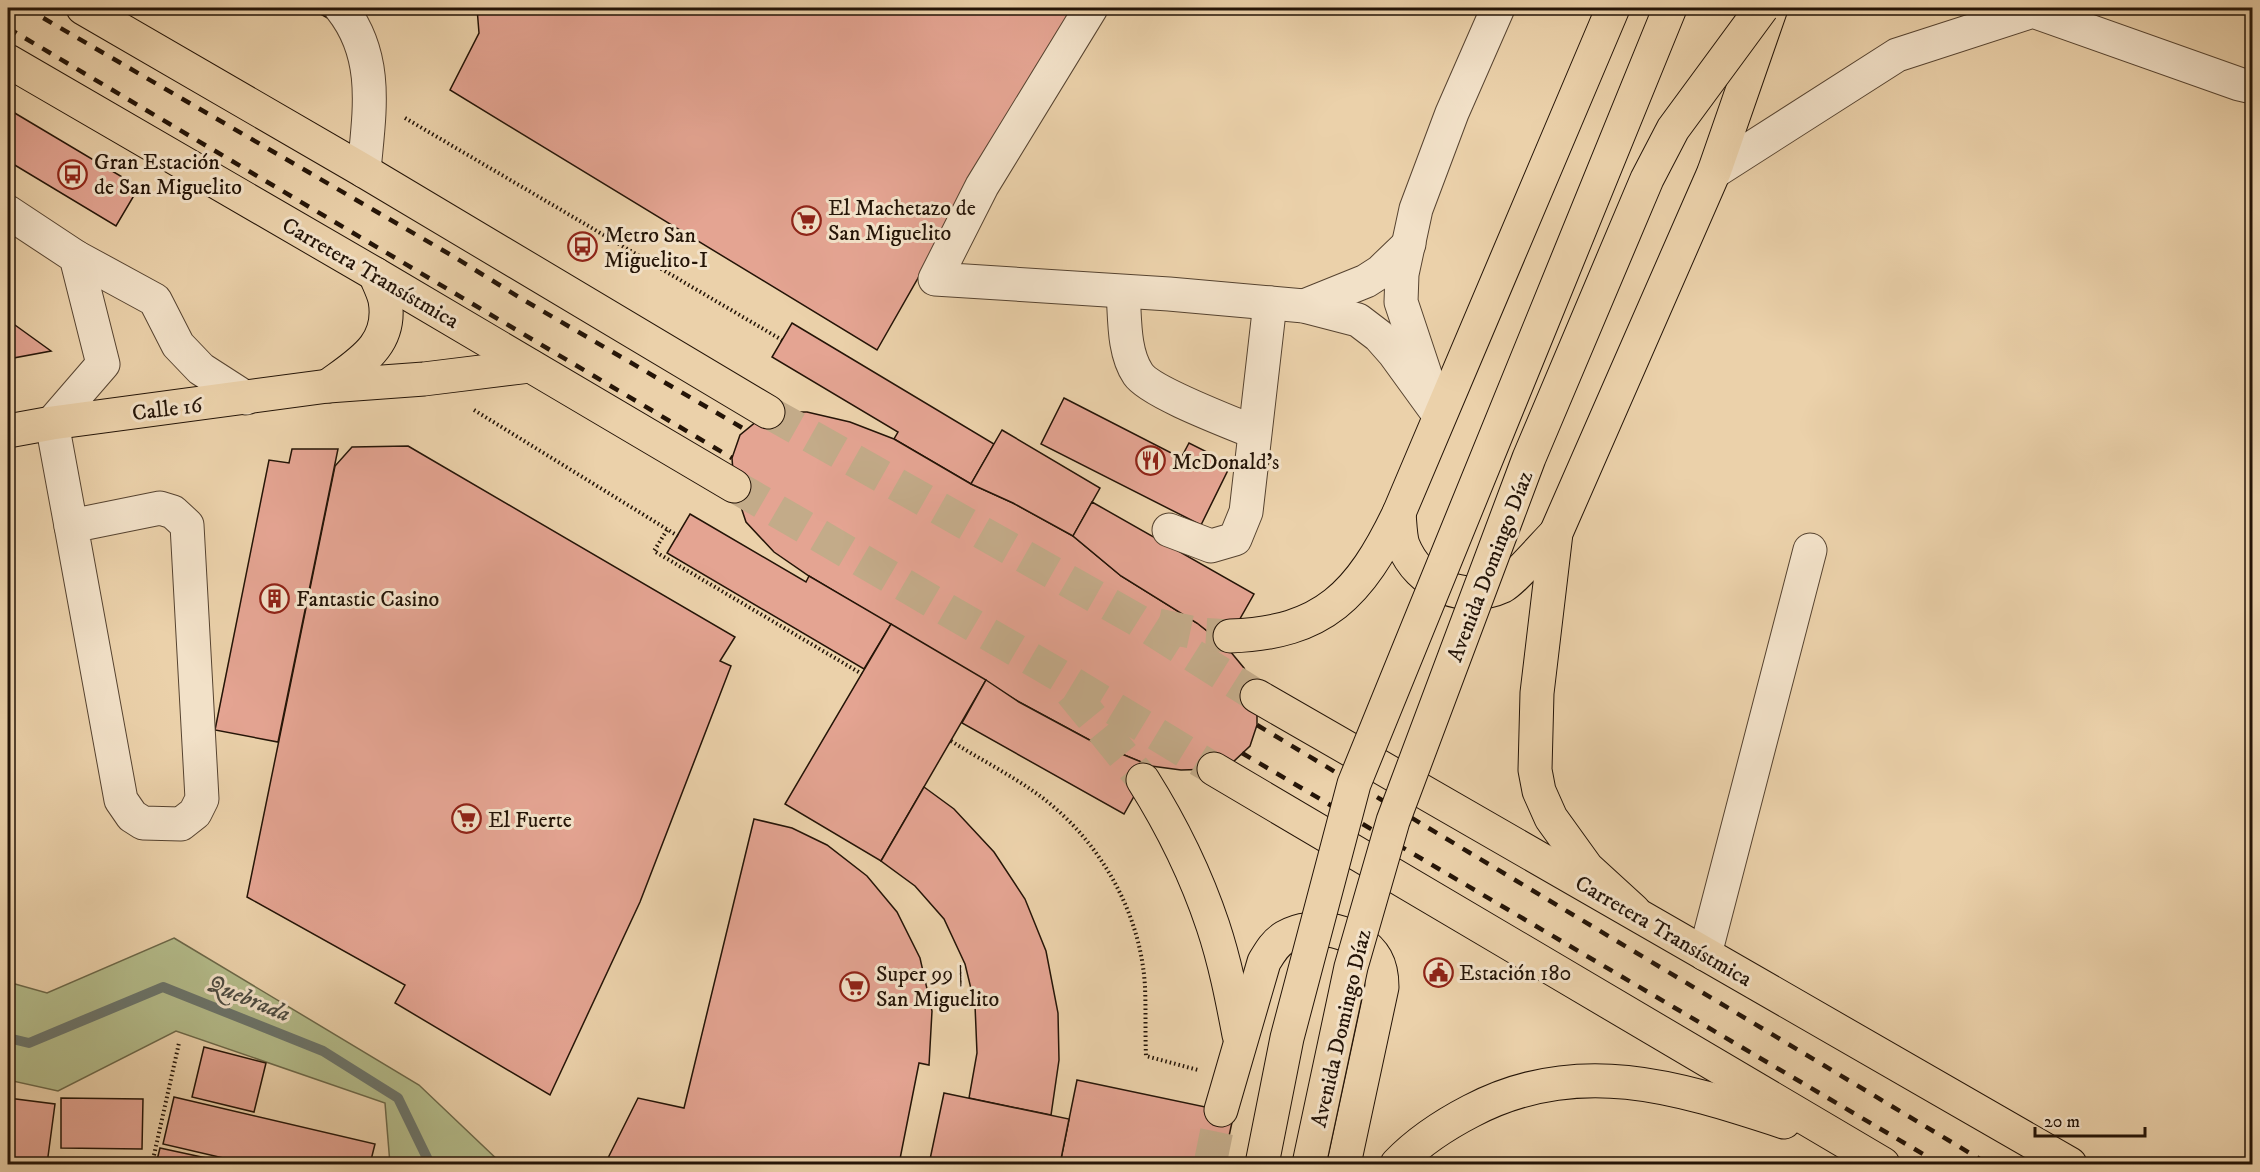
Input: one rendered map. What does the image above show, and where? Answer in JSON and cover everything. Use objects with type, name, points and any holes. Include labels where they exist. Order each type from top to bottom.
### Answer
[{"type":"main road","points":[[83,8],[364,171],[768,412]]},
{"type":"main road","points":[[1230,636],[1263,634],[1298,625],[1338,602],[1372,565],[1399,513],[1613,8]]},
{"type":"main road","name":"Avenida Domingo Díaz","points":[[1262,1164],[1287,1038],[1354,784],[1670,8]]},
{"type":"main road","name":"Avenida Domingo Díaz","points":[[1309,1164],[1351,967],[1393,821],[1529,458],[1647,179],[1662,149],[1673,129],[1762,8]]},
{"type":"main road","points":[[1634,911],[1587,868],[1551,818],[1539,791],[1535,770],[1537,693],[1556,533],[1714,172],[1771,8]]},
{"type":"main road","name":"Carretera Transístmica","points":[[8,61],[734,486]]},
{"type":"main road","name":"Calle 16","points":[[327,386],[375,349],[383,335],[386,318],[385,299],[375,274]]},
{"type":"main road","name":"Calle 16","points":[[8,431],[327,386],[424,380],[530,366]]},
{"type":"main road","points":[[1399,513],[1403,544],[1418,572],[1444,589],[1475,594],[1504,585],[1556,533]]},
{"type":"main road","name":"Carretera Transístmica","points":[[1257,696],[2070,1164]]},
{"type":"main road","points":[[1214,769],[1883,1164]]},
{"type":"main road","points":[[1143,780],[1163,812],[1195,877],[1214,927],[1228,978],[1240,1041]]},
{"type":"main road","points":[[1221,1110],[1264,962],[1273,948],[1284,938],[1296,932],[1312,929],[1343,934],[1358,940],[1368,948],[1377,961],[1382,974],[1382,987],[1344,1164]]},
{"type":"main road","points":[[1397,1164],[1434,1133],[1482,1105],[1539,1085],[1586,1080],[1629,1081],[1665,1087],[1710,1098],[1843,1142]]},
{"type":"street","points":[[341,8],[355,25],[365,50],[371,98],[364,171]]},
{"type":"street","points":[[1091,8],[982,186],[935,279],[1304,306],[1358,320],[1379,336],[1394,353],[1439,415]]},
{"type":"street","points":[[1439,415],[1401,302],[1402,274],[1416,209],[1448,124],[1498,8]]},
{"type":"street","points":[[1714,172],[1897,55],[2033,11],[2253,87]]},
{"type":"street","points":[[8,212],[76,257],[155,300],[178,345],[201,369],[246,398]]},
{"type":"street","points":[[1304,306],[1366,281],[1380,272],[1409,244]]},
{"type":"street","points":[[71,526],[160,508],[173,512],[187,525],[202,800],[195,813],[182,824],[143,823],[132,816],[121,800],[52,423],[103,364],[76,257]]},
{"type":"street","points":[[1123,292],[1129,350],[1138,374],[1158,390],[1254,432]]},
{"type":"street","points":[[1169,530],[1211,546],[1235,539],[1246,512],[1270,303]]},
{"type":"street","points":[[1705,954],[1810,550]]},
{"type":"path","points":[[371,98],[782,340]]},
{"type":"path","points":[[424,380],[678,536]]},
{"type":"path","points":[[667,530],[654,551],[862,674]]},
{"type":"path","points":[[951,741],[1034,792],[1072,824],[1101,858],[1120,894],[1136,935],[1145,985],[1146,1056],[1230,1078]]},
{"type":"path","points":[[152,1164],[179,1043]]},
{"type":"green space","points":[[174,938],[419,1085],[502,1164],[390,1164],[385,1103],[176,1031],[58,1091],[8,1080],[8,982],[47,993]]},
{"type":"building","points":[[310,8],[339,8],[331,20]]},
{"type":"building","name":"El Machetazo de San Miguelito","points":[[477,8],[1072,8],[877,350],[450,90],[479,33]]},
{"type":"building","name":"Gran Estación de San Miguelito","points":[[8,109],[139,187],[116,226],[8,161]]},
{"type":"building","points":[[8,320],[51,351],[8,359]]},
{"type":"building","points":[[792,323],[994,444],[971,484],[894,439],[898,432],[772,357]]},
{"type":"building","name":"McDonald's","points":[[1064,398],[1181,458],[1189,443],[1231,464],[1201,525],[1041,444]]},
{"type":"building","points":[[768,412],[807,412],[850,422],[894,439],[971,484],[1013,503],[1073,536],[1121,576],[1197,623],[1225,645],[1244,668],[1257,696],[1257,725],[1250,746],[1233,762],[1214,769],[1181,770],[1151,766],[1095,743],[1019,702],[809,576],[774,552],[746,522],[734,486],[732,458],[740,435]]},
{"type":"building","points":[[1002,430],[1100,488],[1073,536],[1013,503],[971,484]]},
{"type":"building","name":"El Fuerte","points":[[408,446],[735,637],[720,661],[731,666],[640,902],[550,1095],[395,1003],[405,985],[247,897],[335,466],[352,447]]},
{"type":"building","name":"Fantastic Casino","points":[[292,449],[338,449],[278,742],[215,730],[269,460],[289,463]]},
{"type":"building","points":[[1092,502],[1254,594],[1225,645],[1197,623],[1121,576],[1073,536]]},
{"type":"building","points":[[690,514],[806,582],[809,576],[891,624],[864,669],[667,553]]},
{"type":"building","points":[[891,624],[986,680],[881,861],[785,804]]},
{"type":"building","points":[[986,680],[1019,702],[1095,743],[1151,766],[1124,814],[962,723]]},
{"type":"building","points":[[924,787],[954,809],[994,852],[1025,899],[1046,951],[1058,1013],[1059,1060],[1051,1115],[969,1098],[977,1053],[975,1005],[965,964],[944,919],[915,886],[881,861]]},
{"type":"building","points":[[754,819],[792,828],[827,845],[867,876],[897,912],[920,958],[932,1011],[929,1065],[919,1063],[899,1164],[605,1164],[638,1098],[684,1108]]},
{"type":"building","points":[[204,1047],[266,1063],[254,1112],[192,1097]]},
{"type":"building","points":[[1077,1080],[1234,1113],[1223,1164],[1060,1164]]},
{"type":"building","points":[[944,1093],[1069,1119],[1060,1164],[929,1164]]},
{"type":"building","points":[[174,1097],[375,1144],[370,1164],[249,1164],[163,1144]]},
{"type":"building","points":[[8,1098],[55,1104],[47,1164],[8,1164]]},
{"type":"building","points":[[61,1098],[143,1099],[142,1149],[61,1148]]},
{"type":"building","points":[[160,1148],[234,1164],[156,1164]]},
{"type":"waterway","name":"Quebrada","points":[[8,1038],[29,1043],[163,987],[323,1051],[398,1098],[430,1164]]},
{"type":"tunnel","points":[[768,412],[1137,620],[1257,696]]},
{"type":"tunnel","points":[[734,486],[1057,674],[1214,769]]},
{"type":"tunnel","points":[[1158,625],[1200,634],[1230,636]]},
{"type":"tunnel","points":[[1071,692],[1143,780]]},
{"type":"tunnel","points":[[1210,1164],[1221,1110]]},
{"type":"railway","points":[[26,8],[451,255],[746,430]]},
{"type":"railway","points":[[8,28],[732,458]]},
{"type":"railway","points":[[1257,725],[1988,1164]]},
{"type":"railway","points":[[1242,753],[1940,1164]]},
{"type":"place","name":"Gran Estación de San Miguelito","points":[[73,174]]},
{"type":"place","name":"El Machetazo de San Miguelito","points":[[807,220]]},
{"type":"place","name":"Metro San Miguelito-I","points":[[583,247]]},
{"type":"place","name":"McDonald's","points":[[1151,461]]},
{"type":"place","name":"Fantastic Casino","points":[[275,598]]},
{"type":"place","name":"El Fuerte","points":[[467,819]]},
{"type":"place","name":"Estación 180","points":[[1438,972]]},
{"type":"place","name":"Super 99 | San Miguelito","points":[[855,986]]}]
